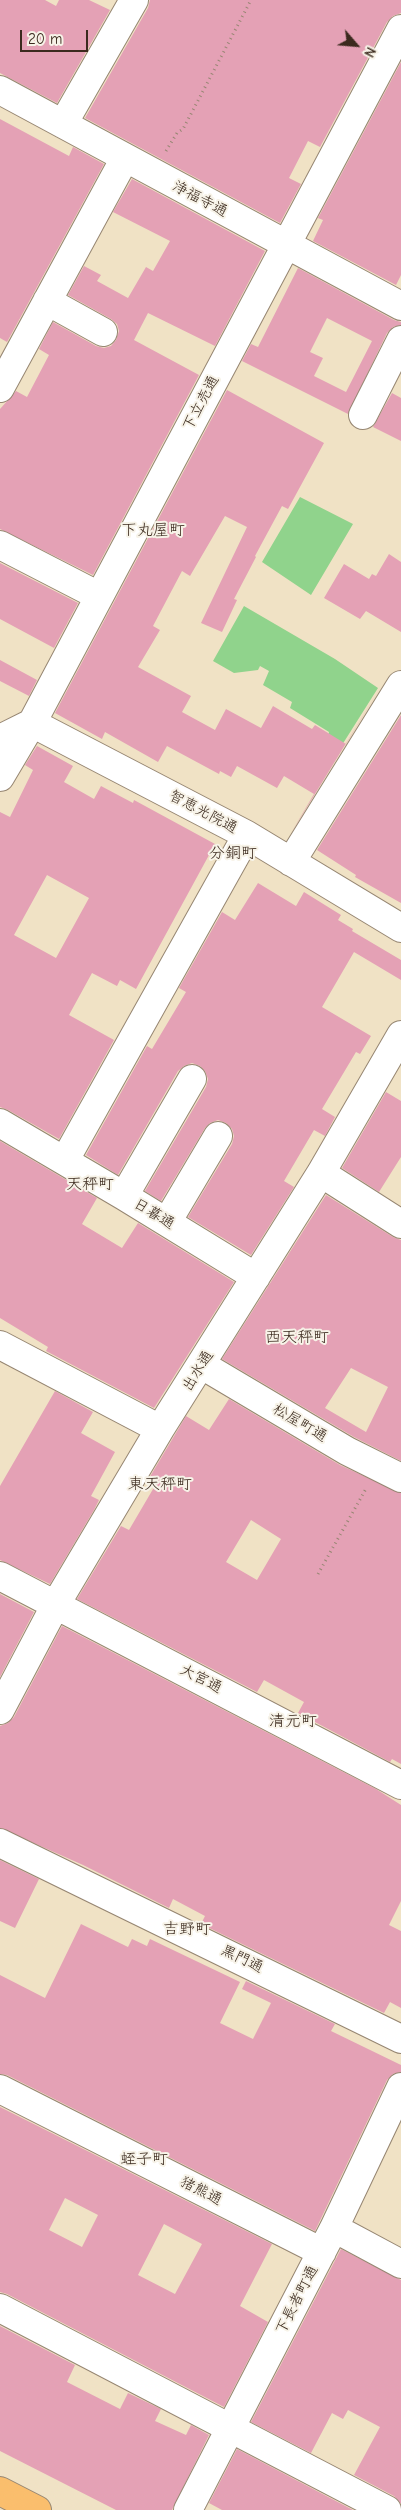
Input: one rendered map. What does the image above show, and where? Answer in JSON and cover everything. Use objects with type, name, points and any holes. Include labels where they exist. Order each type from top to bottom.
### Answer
[{"type":"main road","points":[[0,2491],[37,2510]]},
{"type":"street","points":[[63,124],[134,0]]},
{"type":"street","name":"下立売通","points":[[0,778],[32,723],[401,29]]},
{"type":"street","name":"浄福寺通","points":[[0,90],[401,306]]},
{"type":"street","points":[[0,388],[124,158]]},
{"type":"street","points":[[47,301],[103,332]]},
{"type":"street","points":[[363,415],[401,340]]},
{"type":"street","points":[[0,545],[99,596]]},
{"type":"street","points":[[291,862],[401,685]]},
{"type":"street","points":[[0,739],[32,723]]},
{"type":"street","name":"智恵光院通","points":[[32,723],[248,835],[401,928]]},
{"type":"street","points":[[65,1160],[248,835]]},
{"type":"street","name":"出水通","points":[[0,1710],[56,1604],[160,1429],[321,1173],[401,1035]]},
{"type":"street","points":[[124,1196],[192,1079]]},
{"type":"street","name":"日暮通","points":[[0,1123],[65,1160],[256,1277]]},
{"type":"street","points":[[167,1222],[218,1136]]},
{"type":"street","points":[[321,1173],[401,1224]]},
{"type":"street","points":[[0,1345],[160,1429]]},
{"type":"street","name":"松屋町通","points":[[202,1365],[347,1451],[390,1473]]},
{"type":"street","name":"大宮通","points":[[0,1576],[401,1785]]},
{"type":"street","name":"黒門通","points":[[0,1843],[401,2039]]},
{"type":"street","name":"下長者町通","points":[[188,2510],[328,2240],[401,2087]]},
{"type":"street","name":"猪熊通","points":[[0,2089],[328,2240],[401,2264]]},
{"type":"street","points":[[0,2308],[386,2510]]},
{"type":"path","points":[[153,174],[177,133],[183,129],[251,0]]},
{"type":"path","points":[[318,1574],[390,1473]]},
{"type":"green space","points":[[300,497],[353,524],[311,595],[262,562]]},
{"type":"green space","points":[[244,606],[335,659],[378,688],[342,745],[328,736],[329,732],[290,708],[292,702],[263,685],[269,671],[260,666],[258,670],[234,673],[213,661]]},
{"type":"building","points":[[0,0],[45,0],[56,6],[59,0],[89,0],[110,10],[57,103],[0,73]]},
{"type":"building","points":[[150,0],[401,0],[401,13],[393,16],[387,22],[320,147],[308,141],[289,178],[301,184],[280,223],[85,118],[148,8]]},
{"type":"building","points":[[401,62],[401,275],[396,285],[313,241],[323,220],[318,218]]},
{"type":"building","points":[[0,119],[69,156],[73,147],[104,164],[7,342],[0,338]]},
{"type":"building","points":[[132,179],[265,251],[215,346],[148,313],[134,340],[199,375],[93,575],[0,529],[0,409],[16,391],[27,397],[49,355],[39,349],[53,322],[96,346],[104,348],[111,346],[116,340],[119,331],[117,324],[68,295],[84,266],[101,275],[97,281],[128,298],[146,267],[153,271],[170,241],[113,212]]},
{"type":"building","points":[[298,268],[401,322],[401,325],[393,327],[387,333],[348,414],[242,361],[251,344],[258,347]],"holes":[[[327,318],[372,341],[346,392],[314,376],[323,358],[310,352]]]},
{"type":"building","points":[[227,390],[324,443],[288,509],[282,506],[255,556],[234,599],[237,600],[222,632],[201,623],[247,527],[225,516],[190,576],[182,571],[153,626],[160,630],[138,667],[191,696],[182,712],[215,730],[226,709],[261,728],[273,706],[312,729],[315,725],[346,744],[291,833],[314,794],[284,776],[277,788],[237,766],[231,777],[220,771],[219,774],[167,746],[158,762],[105,732],[102,739],[55,713]]},
{"type":"building","points":[[392,393],[401,398],[401,441],[373,427]]},
{"type":"building","points":[[389,554],[401,562],[401,632],[366,611],[360,619],[324,598],[344,564],[369,579],[372,574],[376,576]]},
{"type":"building","points":[[0,563],[78,603],[54,648],[0,619]]},
{"type":"building","points":[[0,660],[37,680],[29,696],[0,681]]},
{"type":"building","points":[[401,715],[401,903],[355,877],[356,875],[317,850]]},
{"type":"building","points":[[37,746],[73,766],[64,782],[94,799],[101,786],[133,803],[134,800],[215,844],[136,989],[120,980],[117,986],[92,973],[69,1015],[114,1040],[59,1139],[0,1107],[0,812],[10,817],[33,770],[25,765]],"holes":[[[47,875],[89,898],[56,958],[14,935]]]},
{"type":"building","points":[[258,883],[296,906],[304,892],[341,915],[338,920],[353,929],[352,931],[401,960],[401,980],[354,952],[322,1007],[371,1036],[360,1054],[356,1052],[322,1109],[335,1117],[325,1136],[314,1130],[284,1181],[294,1187],[251,1255],[188,1217],[232,1144],[234,1136],[232,1129],[226,1123],[218,1120],[210,1123],[205,1128],[161,1201],[145,1191],[206,1087],[208,1079],[205,1071],[200,1066],[192,1063],[178,1071],[118,1175],[86,1155],[147,1046],[152,1049],[186,992],[179,988],[222,912],[235,920]]},
{"type":"building","points":[[386,1092],[401,1101],[401,1157],[379,1192],[342,1168]]},
{"type":"building","points":[[0,1141],[97,1198],[82,1224],[122,1248],[138,1223],[234,1282],[154,1408],[46,1351],[48,1347],[0,1318]]},
{"type":"building","points":[[326,1195],[393,1237],[401,1240],[401,1461],[354,1437],[222,1359]],"holes":[[[351,1368],[388,1387],[366,1432],[325,1408]]]},
{"type":"building","points":[[55,1391],[93,1412],[81,1433],[115,1452],[91,1496],[99,1500],[50,1584],[0,1560],[0,1486]]},
{"type":"building","points":[[229,1399],[340,1465],[401,1493],[401,1764],[392,1759],[390,1762],[298,1713],[304,1702],[264,1680],[257,1692],[77,1599],[121,1526],[129,1530],[156,1484],[148,1480],[186,1416],[209,1430]],"holes":[[[251,1520],[281,1539],[257,1580],[226,1562]]]},
{"type":"building","points":[[0,1594],[34,1612],[0,1677]]},
{"type":"building","points":[[62,1626],[376,1789],[401,1805],[401,1901],[389,1925],[401,1931],[401,2008],[390,2002],[384,2013],[201,1924],[205,1916],[173,1899],[169,1908],[83,1865],[0,1828],[0,1726],[8,1723],[14,1717]]},
{"type":"building","points":[[0,1860],[39,1879],[15,1928],[0,1921]]},
{"type":"building","points":[[81,1924],[128,1947],[132,1939],[147,1946],[150,1939],[240,1982],[220,2023],[253,2039],[271,2003],[242,1989],[246,1981],[335,2024],[331,2031],[401,2065],[401,2072],[393,2074],[387,2080],[315,2231],[7,2075],[0,2074],[0,1975],[45,1998]]},
{"type":"building","points":[[0,2107],[272,2244],[240,2306],[268,2322],[224,2407],[0,2292]],"holes":[[[65,2198],[98,2215],[82,2247],[49,2230]],[[164,2224],[202,2244],[175,2294],[138,2275]]]},
{"type":"building","points":[[341,2249],[401,2280],[401,2504],[394,2496],[354,2475],[380,2427],[348,2410],[343,2419],[332,2413],[311,2453],[251,2422]]},
{"type":"building","points":[[0,2326],[75,2365],[67,2382],[120,2409],[128,2393],[161,2409],[155,2421],[186,2435],[191,2425],[209,2435],[172,2510],[116,2510],[0,2451]]},
{"type":"building","points":[[237,2449],[353,2510],[222,2510],[209,2503]]},
{"type":"district","name":"下丸屋町","points":[[153,530]]},
{"type":"district","name":"分銅町","points":[[233,853]]},
{"type":"district","name":"天秤町","points":[[90,1184]]},
{"type":"district","name":"西天秤町","points":[[297,1337]]},
{"type":"district","name":"東天秤町","points":[[160,1484]]},
{"type":"district","name":"清元町","points":[[293,1721]]},
{"type":"district","name":"吉野町","points":[[187,1929]]},
{"type":"district","name":"蛭子町","points":[[144,2159]]}]
